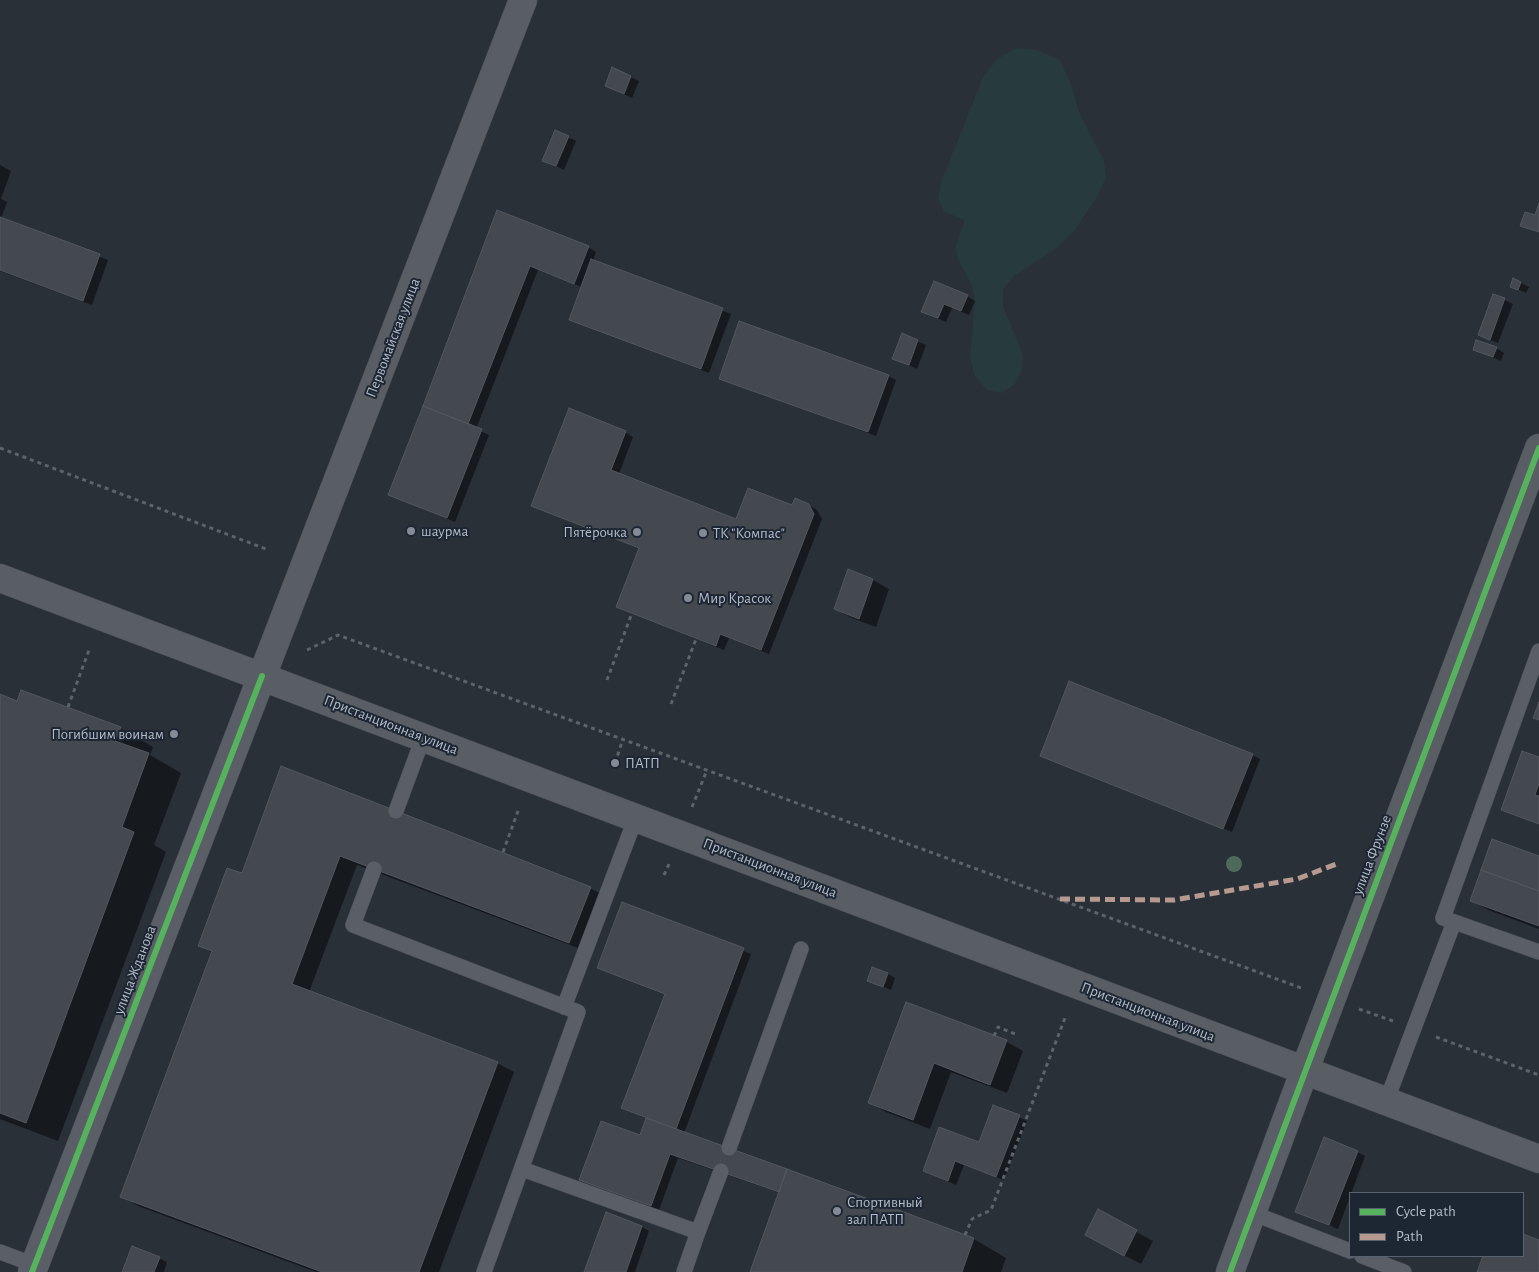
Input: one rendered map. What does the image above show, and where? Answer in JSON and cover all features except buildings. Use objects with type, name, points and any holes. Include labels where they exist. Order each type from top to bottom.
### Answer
[{"type":"main road","name":"Первомайская улица","points":[[262,676],[524,0]]},
{"type":"main road","name":"улица Фрунзе","points":[[1304,1072],[1539,448]]},
{"type":"main road","name":"Пристанционная улица","points":[[0,578],[636,817],[1304,1072],[1539,1159]]},
{"type":"street","name":"улица Жданова","points":[[34,1269],[262,676]]},
{"type":"street","name":"улица Фрунзе","points":[[1230,1272],[1304,1072]]},
{"type":"lane","points":[[1539,650],[1443,918],[1539,952]]},
{"type":"lane","points":[[396,811],[423,738]]},
{"type":"lane","points":[[564,1007],[636,817]]},
{"type":"lane","points":[[374,869],[353,925],[578,1012],[484,1272]]},
{"type":"lane","points":[[1386,1102],[1454,922]]},
{"type":"lane","points":[[729,1148],[800,949]]},
{"type":"lane","points":[[522,1169],[698,1232]]},
{"type":"lane","points":[[684,1272],[721,1171]]},
{"type":"lane","points":[[1252,1213],[1349,1251]]},
{"type":"lane","points":[[0,1252],[34,1269]]},
{"type":"lane","points":[[1365,1257],[1404,1272]]},
{"type":"path","points":[[0,448],[266,549]]},
{"type":"path","points":[[607,680],[632,613]]},
{"type":"path","points":[[307,650],[338,635],[1539,1074]]},
{"type":"path","points":[[671,704],[696,639]]},
{"type":"path","points":[[68,707],[89,650]]},
{"type":"path","points":[[615,763],[624,739]]},
{"type":"path","points":[[503,852],[518,811]]},
{"type":"path","points":[[965,1234],[972,1219],[991,1210],[1066,1018]]},
{"type":"path","points":[[994,1036],[998,1027],[1015,1034]]},
{"type":"green space","points":[[1016,48],[1037,50],[1060,60],[1070,82],[1081,117],[1104,161],[1106,177],[1097,197],[1074,231],[1058,247],[1014,276],[1003,289],[1003,307],[1023,355],[1022,369],[1015,384],[1002,393],[987,390],[975,376],[970,358],[975,300],[972,285],[959,262],[955,248],[965,220],[944,212],[938,198],[942,180],[983,77],[997,59]]},
{"type":"marked path","points":[[1060,899],[1174,900],[1297,879],[1339,863]]},
{"type":"cycle path","points":[[1230,1272],[1539,448]]},
{"type":"cycle path","points":[[32,1272],[262,676]]},
{"type":"place","name":"шаурма","points":[[411,531]]},
{"type":"place","name":"Пятёрочка","points":[[637,532]]},
{"type":"place","name":"ТК \"Компас\"","points":[[703,533]]},
{"type":"place","name":"Мир Красок","points":[[688,598]]},
{"type":"place","name":"Погибшим воинам","points":[[174,734]]},
{"type":"place","name":"ПАТП","points":[[615,763]]},
{"type":"place","name":"Спортивный зал ПАТП","points":[[837,1211]]}]
